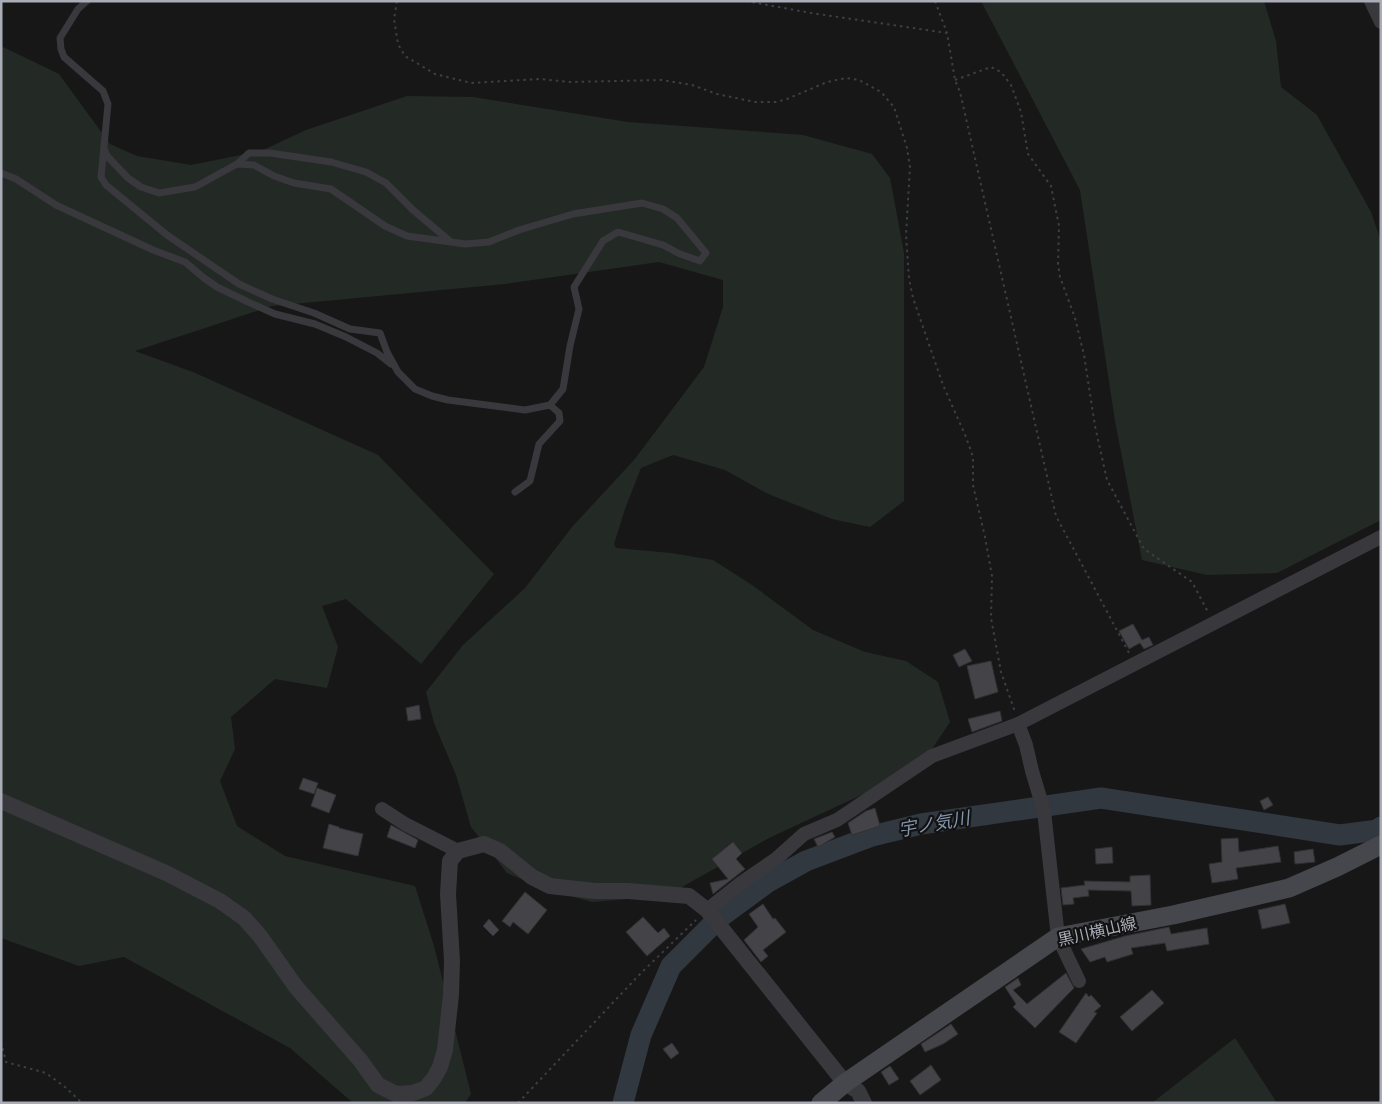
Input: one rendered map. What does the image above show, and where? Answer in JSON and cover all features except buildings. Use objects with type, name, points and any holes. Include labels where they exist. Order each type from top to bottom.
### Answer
[{"type":"main road","name":"黒川横山線","points":[[821,1103],[845,1083],[1058,937],[1173,915],[1288,888],[1337,867],[1381,845]]},
{"type":"street","points":[[1371,1],[1381,22]]},
{"type":"street","points":[[706,910],[776,859],[804,834],[837,820],[932,756],[1018,724],[1381,537]]},
{"type":"street","points":[[1018,724],[1026,745],[1043,806],[1058,937],[1079,981]]},
{"type":"street","points":[[1,801],[166,873],[220,901],[244,918],[260,936],[296,987],[360,1060],[378,1085],[396,1094],[413,1093],[426,1088],[437,1073],[445,1050],[451,995],[452,961],[448,894],[450,861],[458,851],[484,844],[500,851],[532,877],[550,886],[689,896],[706,910],[845,1083],[858,1091],[864,1103]]},
{"type":"street","points":[[382,809],[405,824],[458,851]]},
{"type":"lane","points":[[87,1],[78,9],[60,38],[61,48],[64,57],[103,91],[108,104],[101,177],[106,185],[167,235],[239,284],[272,299],[314,313],[350,329],[380,333],[395,368],[415,390],[448,400],[525,410],[550,405],[563,389],[570,346],[580,309],[574,287],[603,241],[618,232],[662,245],[680,254],[700,260],[706,253],[677,218],[663,209],[642,203],[573,214],[519,230],[489,242],[465,244],[407,236],[386,226],[331,189],[294,183],[274,176],[254,165],[237,164]]},
{"type":"lane","points":[[104,148],[107,156],[128,178],[141,187],[159,193],[195,187],[237,164],[249,153],[270,153],[331,162],[366,172],[386,183],[413,210],[451,242]]},
{"type":"lane","points":[[1,173],[16,179],[56,205],[153,250],[185,262],[217,287],[275,314],[314,324],[346,337],[376,353],[395,368]]},
{"type":"lane","points":[[515,492],[530,481],[539,444],[560,421],[559,413],[550,405]]},
{"type":"path","points":[[397,1],[394,19],[395,28],[398,44],[405,56],[435,74],[471,83],[539,79],[570,82],[662,80],[692,85],[717,94],[755,102],[776,102],[827,82],[846,78],[859,80],[881,92],[894,107],[907,148],[910,167],[906,235],[909,279],[913,298],[943,386],[973,457],[972,485],[985,537],[992,576],[991,618],[1001,672],[1012,700],[1018,724]]},
{"type":"path","points":[[746,1],[811,13],[947,33]]},
{"type":"path","points":[[935,1],[947,33],[955,80],[960,92],[1056,516],[1134,664]]},
{"type":"path","points":[[955,80],[991,67],[1001,72],[1011,85],[1021,112],[1028,154],[1051,186],[1058,226],[1060,277],[1075,318],[1082,346],[1095,426],[1107,480],[1144,549],[1192,582],[1214,623]]},
{"type":"path","points":[[518,1103],[641,973],[706,910]]},
{"type":"path","points":[[1,1042],[6,1062],[46,1073],[82,1103]]},
{"type":"shaded area","points":[[981,1],[1264,1],[1276,41],[1281,87],[1317,115],[1371,212],[1381,241],[1381,520],[1277,573],[1207,575],[1142,560],[1115,421],[1080,190]]},
{"type":"shaded area","points":[[1,46],[59,74],[110,144],[137,156],[191,165],[261,151],[306,130],[407,96],[473,97],[628,122],[803,135],[872,154],[890,178],[904,253],[904,501],[870,527],[832,519],[768,494],[725,470],[673,455],[641,468],[614,544],[616,548],[671,553],[713,560],[752,585],[813,630],[865,652],[906,661],[938,682],[950,722],[926,758],[872,790],[769,838],[666,896],[592,902],[543,888],[507,873],[471,827],[456,775],[434,723],[426,692],[463,645],[525,588],[572,527],[634,460],[704,367],[723,307],[723,280],[659,262],[505,284],[272,306],[135,351],[193,372],[378,455],[494,574],[421,664],[346,599],[322,606],[338,647],[327,688],[275,679],[231,717],[235,749],[220,781],[237,826],[285,856],[415,886],[434,946],[471,1094],[465,1103],[353,1103],[290,1048],[124,957],[79,966],[1,938]]},
{"type":"shaded area","points":[[1235,1038],[1277,1103],[1152,1103]]},
{"type":"waterway","name":"宇ノ気川","points":[[623,1103],[641,1035],[671,966],[719,918],[768,882],[806,861],[872,836],[921,824],[1101,798],[1340,835],[1378,830],[1381,827]]}]
